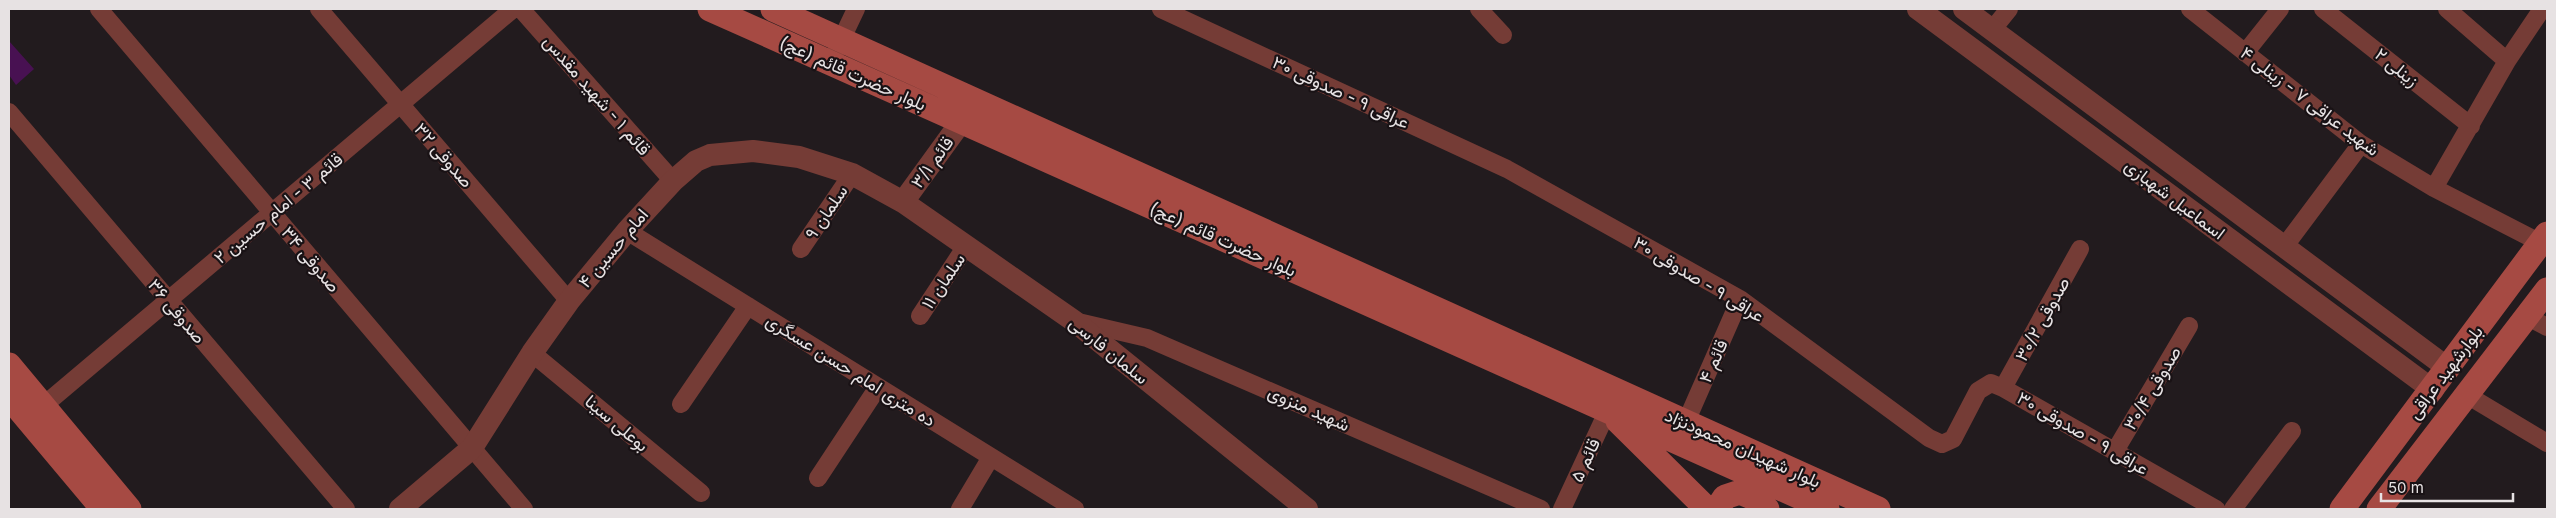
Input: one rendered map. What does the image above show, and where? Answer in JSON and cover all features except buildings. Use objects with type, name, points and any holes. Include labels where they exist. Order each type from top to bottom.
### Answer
[{"type":"main road","name":"بلوار حضرت قائم (عج)","points":[[710,9],[961,122],[1608,399]]},
{"type":"main road","name":"بلوار حضرت قائم (عج)","points":[[772,9],[842,39],[1608,399],[1707,509]]},
{"type":"main road","name":"بلوارشهید عراقی","points":[[2342,509],[2449,369],[2544,239]]},
{"type":"main road","name":"بلوارشهید عراقی","points":[[2380,509],[2547,290]]},
{"type":"main road","points":[[9,365],[129,509]]},
{"type":"main road","points":[[9,397],[103,509]]},
{"type":"main road","name":"بلوار شهیدان محمودنژاد","points":[[1608,399],[1686,422],[1878,509]]},
{"type":"main road","name":"بلوار شهیدان محمودنژاد","points":[[1608,399],[1827,509]]},
{"type":"main road","points":[[1717,509],[1725,497],[1740,492],[1754,498],[1767,509]]},
{"type":"street","name":"صدوقی ۳۴","points":[[99,9],[524,509]]},
{"type":"street","name":"صدوقی ۳۲","points":[[319,9],[569,301]]},
{"type":"street","name":"قائم ۳ - امام حسین ۲","points":[[43,406],[513,9]]},
{"type":"street","name":"قائم ۱ - شهید مقدس","points":[[521,9],[672,181]]},
{"type":"street","points":[[831,63],[856,9]]},
{"type":"street","name":"عراقی ۹ - صدوقی ۳۰","points":[[1161,9],[1507,170],[1740,299],[1929,438],[1942,444],[1953,439],[1978,391],[1991,383],[2004,388],[2216,509]]},
{"type":"street","points":[[1479,9],[1503,35]]},
{"type":"street","name":"اسماعیل شهبازی","points":[[1918,9],[2433,390]]},
{"type":"street","name":"اسماعیل شهبازی","points":[[1964,9],[2449,369]]},
{"type":"street","points":[[1992,30],[2009,9]]},
{"type":"street","name":"شهید عراقی ۷ - زینلی ۴","points":[[2190,9],[2361,144],[2434,188],[2544,239]]},
{"type":"street","points":[[2245,53],[2280,9]]},
{"type":"street","name":"زینلی ۲","points":[[2323,9],[2471,126]]},
{"type":"street","points":[[2447,9],[2507,61]]},
{"type":"street","points":[[2434,188],[2507,61],[2542,9]]},
{"type":"street","name":"صدوقی ۳۶","points":[[9,112],[346,509]]},
{"type":"street","name":"قائم ۳/۱","points":[[903,202],[961,122]]},
{"type":"street","points":[[2284,248],[2361,144]]},
{"type":"street","name":"امام حسین ۴","points":[[400,509],[472,448],[532,353],[569,301],[627,231],[672,181],[696,161],[729,151],[753,151],[799,157],[852,174],[903,202]]},
{"type":"street","name":"سلمان ۹","points":[[801,249],[852,174]]},
{"type":"street","name":"سلمان فارسی","points":[[903,202],[1074,321],[1294,505]]},
{"type":"street","name":"ده متری امام حسن عسگری","points":[[627,231],[1075,509]]},
{"type":"street","name":"سلمان ۱۱","points":[[920,316],[966,246]]},
{"type":"street","name":"صدوقی ۳۰/۲","points":[[2004,388],[2080,250]]},
{"type":"street","name":"قائم ۴","points":[[1686,422],[1740,299]]},
{"type":"street","points":[[681,404],[748,306]]},
{"type":"street","points":[[2526,316],[2547,327]]},
{"type":"street","name":"شهید منزوی","points":[[1074,321],[1148,338],[1540,509]]},
{"type":"street","name":"صدوقی ۳۰/۴","points":[[2115,451],[2189,326]]},
{"type":"street","name":"بوعلی سینا","points":[[532,353],[702,493]]},
{"type":"street","points":[[818,478],[878,387]]},
{"type":"street","points":[[2467,395],[2547,443]]},
{"type":"street","name":"قائم ۵","points":[[1562,509],[1608,399]]},
{"type":"street","points":[[2233,509],[2292,431]]},
{"type":"street","points":[[960,509],[991,457]]}]
